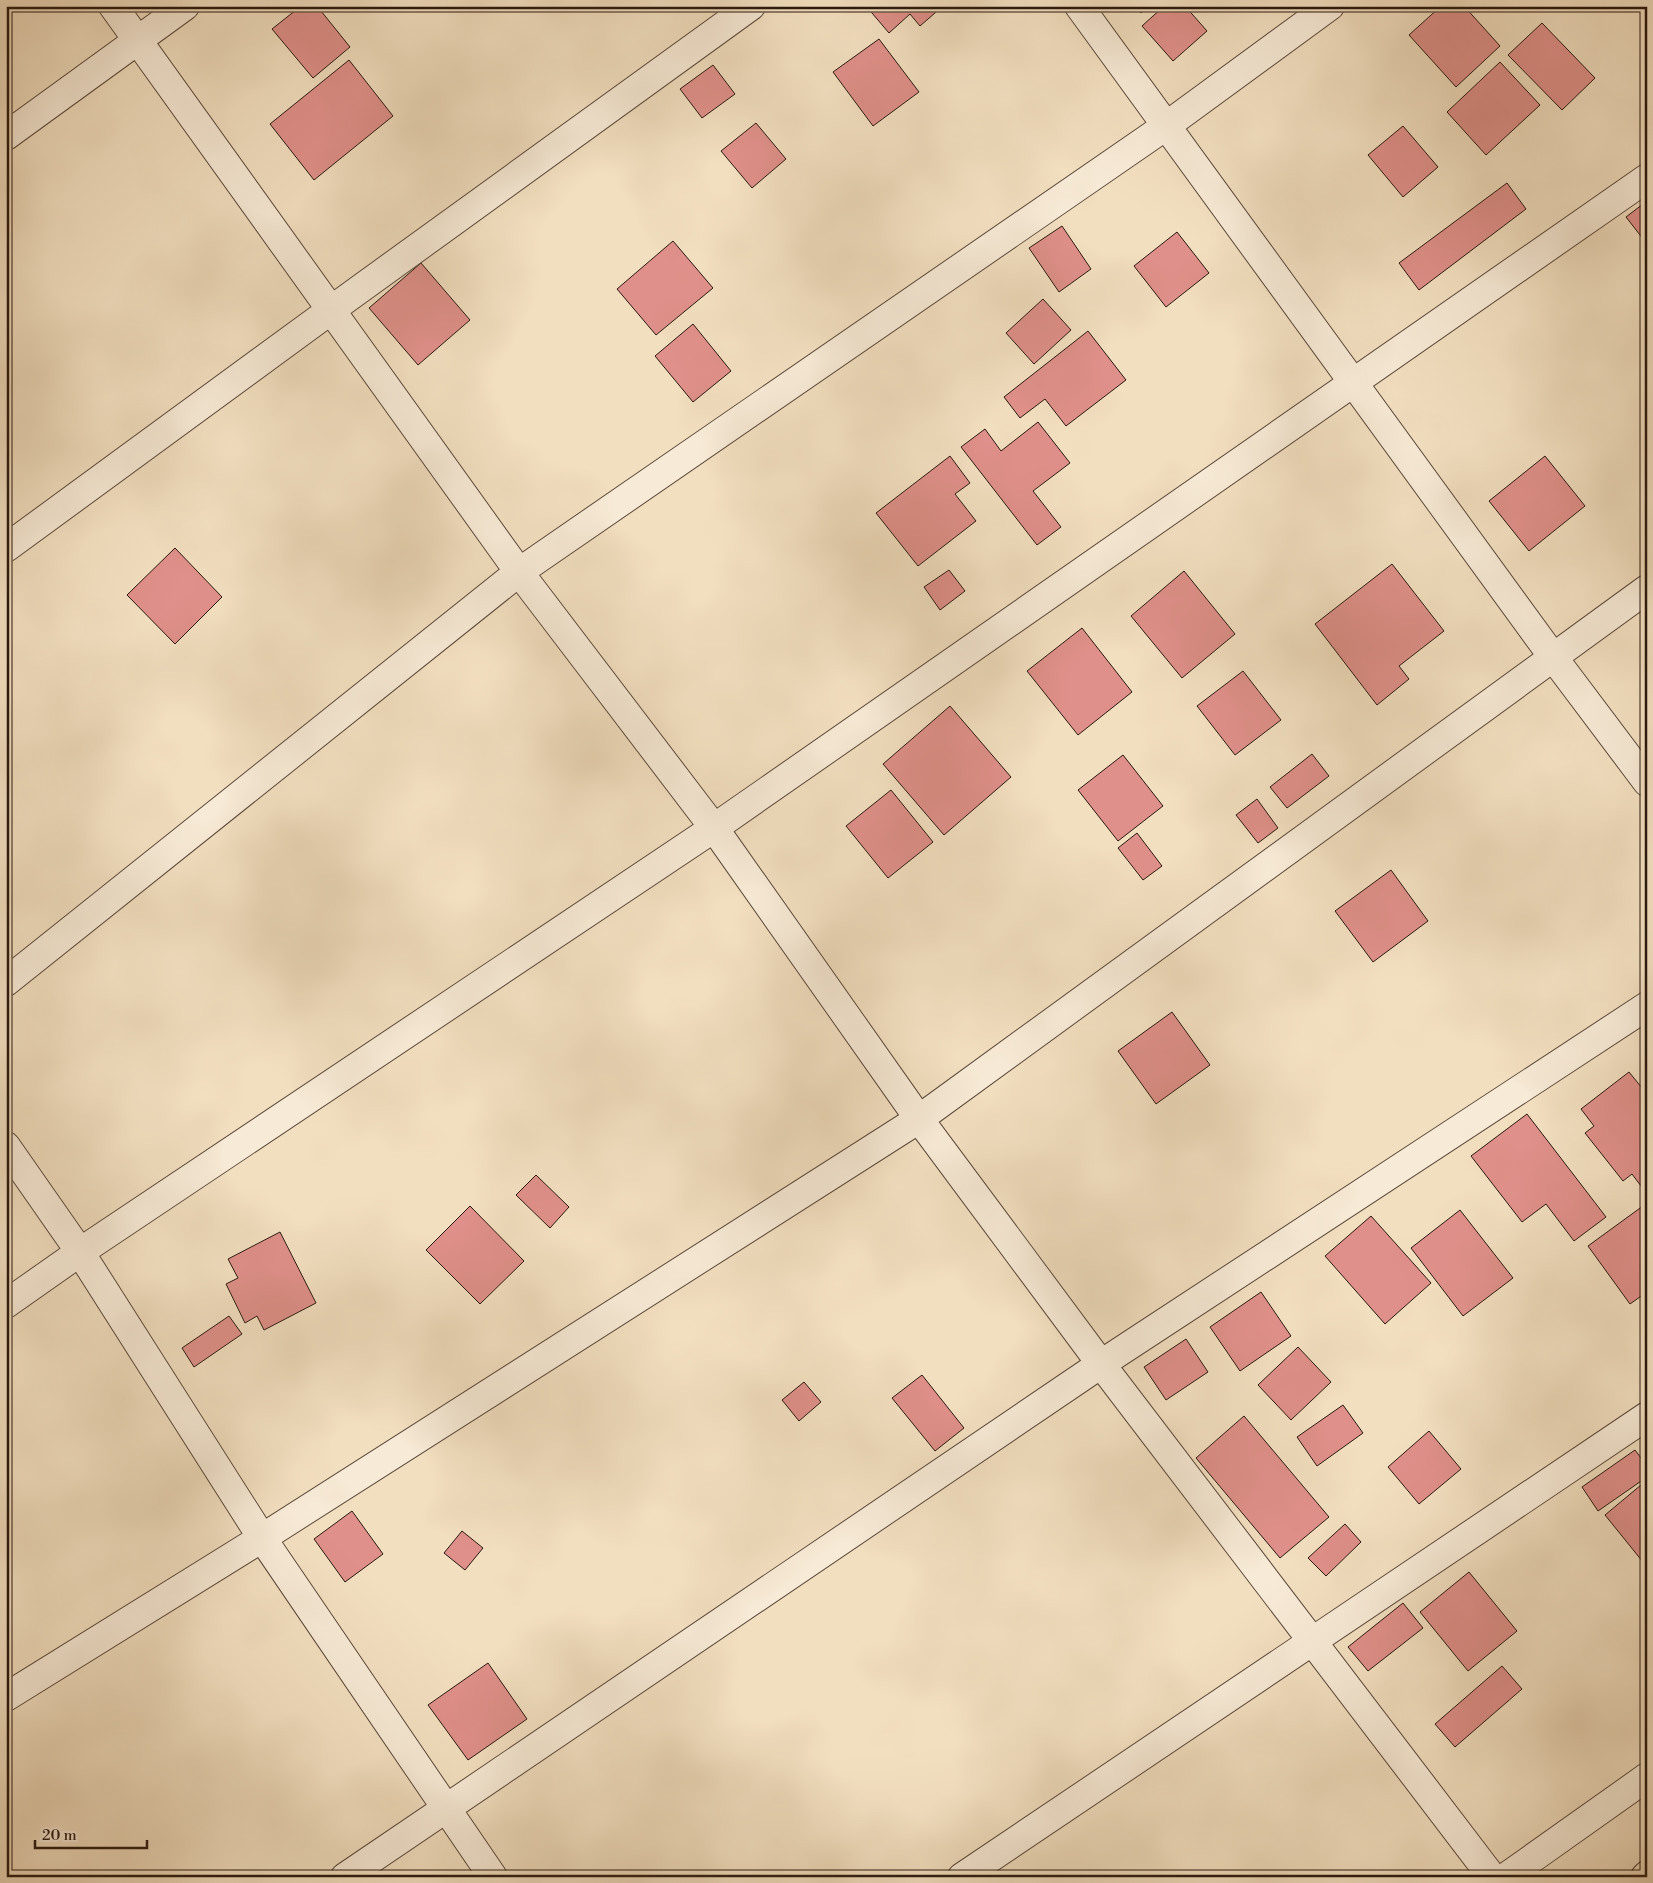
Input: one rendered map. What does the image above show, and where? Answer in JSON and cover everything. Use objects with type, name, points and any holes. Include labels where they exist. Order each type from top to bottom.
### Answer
[{"type":"street","points":[[113,6],[519,572],[714,828],[919,1119],[1101,1364],[1492,1877]]},
{"type":"street","points":[[6,136],[185,6]]},
{"type":"street","points":[[6,548],[751,6]]},
{"type":"street","points":[[1078,6],[1553,657],[1647,782]]},
{"type":"street","points":[[6,982],[519,572],[1166,126],[1330,6]]},
{"type":"street","points":[[6,1304],[80,1252],[714,828],[1354,384],[1647,178]]},
{"type":"street","points":[[6,1697],[262,1538],[919,1119],[1647,589]]},
{"type":"street","points":[[346,1877],[1101,1364],[1647,1006]]},
{"type":"street","points":[[6,1146],[80,1252],[262,1538],[493,1877]]},
{"type":"street","points":[[962,1877],[1647,1416]]},
{"type":"street","points":[[1506,1877],[1647,1777]]},
{"type":"building","points":[[301,6],[317,6],[350,47],[313,78],[272,29]]},
{"type":"building","points":[[866,6],[943,6],[920,26],[910,14],[889,33]]},
{"type":"building","points":[[1135,6],[1149,6],[1141,13]]},
{"type":"building","points":[[1164,6],[1185,6],[1207,31],[1173,61],[1142,26]]},
{"type":"building","points":[[1402,6],[1414,6],[1407,12]]},
{"type":"building","points":[[1441,6],[1464,6],[1500,46],[1456,87],[1409,35]]},
{"type":"building","points":[[1542,23],[1595,78],[1562,110],[1508,55]]},
{"type":"building","points":[[879,39],[919,92],[873,126],[833,72]]},
{"type":"building","points":[[349,60],[393,116],[314,180],[270,124]]},
{"type":"building","points":[[1500,62],[1540,105],[1486,155],[1447,112]]},
{"type":"building","points":[[713,65],[735,94],[702,118],[680,89]]},
{"type":"building","points":[[756,123],[786,159],[752,188],[721,151]]},
{"type":"building","points":[[1403,126],[1438,167],[1403,197],[1368,155]]},
{"type":"building","points":[[1507,183],[1526,209],[1419,290],[1399,263]]},
{"type":"building","points":[[1647,201],[1647,244],[1626,217]]},
{"type":"building","points":[[1062,226],[1091,269],[1059,292],[1029,248]]},
{"type":"building","points":[[1177,232],[1209,273],[1166,307],[1134,266]]},
{"type":"building","points":[[673,241],[713,288],[656,335],[617,289]]},
{"type":"building","points":[[421,263],[470,320],[418,365],[369,308]]},
{"type":"building","points":[[1043,299],[1071,330],[1034,364],[1006,333]]},
{"type":"building","points":[[693,324],[731,371],[693,402],[655,356]]},
{"type":"building","points":[[1088,331],[1126,380],[1066,426],[1045,399],[1020,418],[1004,397]]},
{"type":"building","points":[[1038,422],[1070,463],[1033,491],[1061,527],[1037,545],[961,447],[985,429],[1001,451]]},
{"type":"building","points":[[950,456],[970,483],[955,494],[976,521],[918,566],[876,513]]},
{"type":"building","points":[[1545,456],[1585,506],[1529,551],[1489,501]]},
{"type":"building","points":[[175,548],[222,597],[175,644],[127,595]]},
{"type":"building","points":[[1392,564],[1444,631],[1399,666],[1409,679],[1377,705],[1315,624]]},
{"type":"building","points":[[949,570],[965,591],[940,610],[924,587]]},
{"type":"building","points":[[1184,571],[1235,634],[1182,678],[1131,616]]},
{"type":"building","points":[[1082,628],[1132,692],[1078,735],[1027,671]]},
{"type":"building","points":[[1243,671],[1281,720],[1235,755],[1197,706]]},
{"type":"building","points":[[950,706],[1011,777],[944,835],[883,764]]},
{"type":"building","points":[[1312,754],[1329,776],[1287,808],[1270,787]]},
{"type":"building","points":[[1123,755],[1163,806],[1118,841],[1078,790]]},
{"type":"building","points":[[891,790],[933,842],[888,878],[846,826]]},
{"type":"building","points":[[1257,799],[1278,828],[1258,843],[1236,815]]},
{"type":"building","points":[[1137,833],[1162,866],[1143,880],[1118,848]]},
{"type":"building","points":[[1391,870],[1428,921],[1373,962],[1335,911]]},
{"type":"building","points":[[1172,1012],[1210,1065],[1156,1104],[1118,1051]]},
{"type":"building","points":[[1629,1072],[1647,1094],[1647,1188],[1644,1190],[1632,1174],[1623,1181],[1585,1133],[1594,1126],[1581,1109]]},
{"type":"building","points":[[1527,1114],[1606,1217],[1574,1241],[1546,1204],[1522,1222],[1471,1156]]},
{"type":"building","points":[[536,1175],[569,1207],[550,1228],[516,1195]]},
{"type":"building","points":[[1647,1203],[1647,1292],[1630,1304],[1588,1246]]},
{"type":"building","points":[[470,1206],[524,1261],[480,1304],[426,1250]]},
{"type":"building","points":[[1460,1210],[1513,1278],[1463,1316],[1411,1248]]},
{"type":"building","points":[[1371,1216],[1431,1283],[1385,1324],[1325,1256]]},
{"type":"building","points":[[280,1232],[316,1303],[264,1330],[257,1316],[245,1323],[226,1284],[238,1278],[228,1259]]},
{"type":"building","points":[[1261,1292],[1291,1336],[1240,1371],[1210,1327]]},
{"type":"building","points":[[229,1316],[242,1334],[194,1367],[182,1348]]},
{"type":"building","points":[[1186,1339],[1208,1372],[1166,1400],[1144,1367]]},
{"type":"building","points":[[1298,1347],[1331,1382],[1291,1420],[1258,1385]]},
{"type":"building","points":[[922,1375],[964,1428],[935,1451],[892,1398]]},
{"type":"building","points":[[804,1382],[821,1402],[799,1421],[782,1400]]},
{"type":"building","points":[[1343,1405],[1363,1433],[1317,1466],[1297,1437]]},
{"type":"building","points":[[1244,1416],[1329,1517],[1280,1558],[1196,1458]]},
{"type":"building","points":[[1429,1431],[1461,1469],[1419,1504],[1388,1467]]},
{"type":"building","points":[[1635,1450],[1647,1466],[1647,1477],[1598,1511],[1582,1487]]},
{"type":"building","points":[[1647,1480],[1647,1567],[1605,1515]]},
{"type":"building","points":[[352,1511],[383,1554],[345,1582],[314,1539]]},
{"type":"building","points":[[1345,1524],[1361,1542],[1326,1576],[1308,1558]]},
{"type":"building","points":[[462,1531],[483,1548],[465,1570],[444,1553]]},
{"type":"building","points":[[1469,1572],[1517,1631],[1468,1671],[1420,1612]]},
{"type":"building","points":[[1403,1603],[1423,1628],[1368,1671],[1348,1647]]},
{"type":"building","points":[[488,1663],[527,1719],[468,1760],[428,1705]]},
{"type":"building","points":[[1502,1666],[1522,1689],[1455,1747],[1435,1724]]}]
